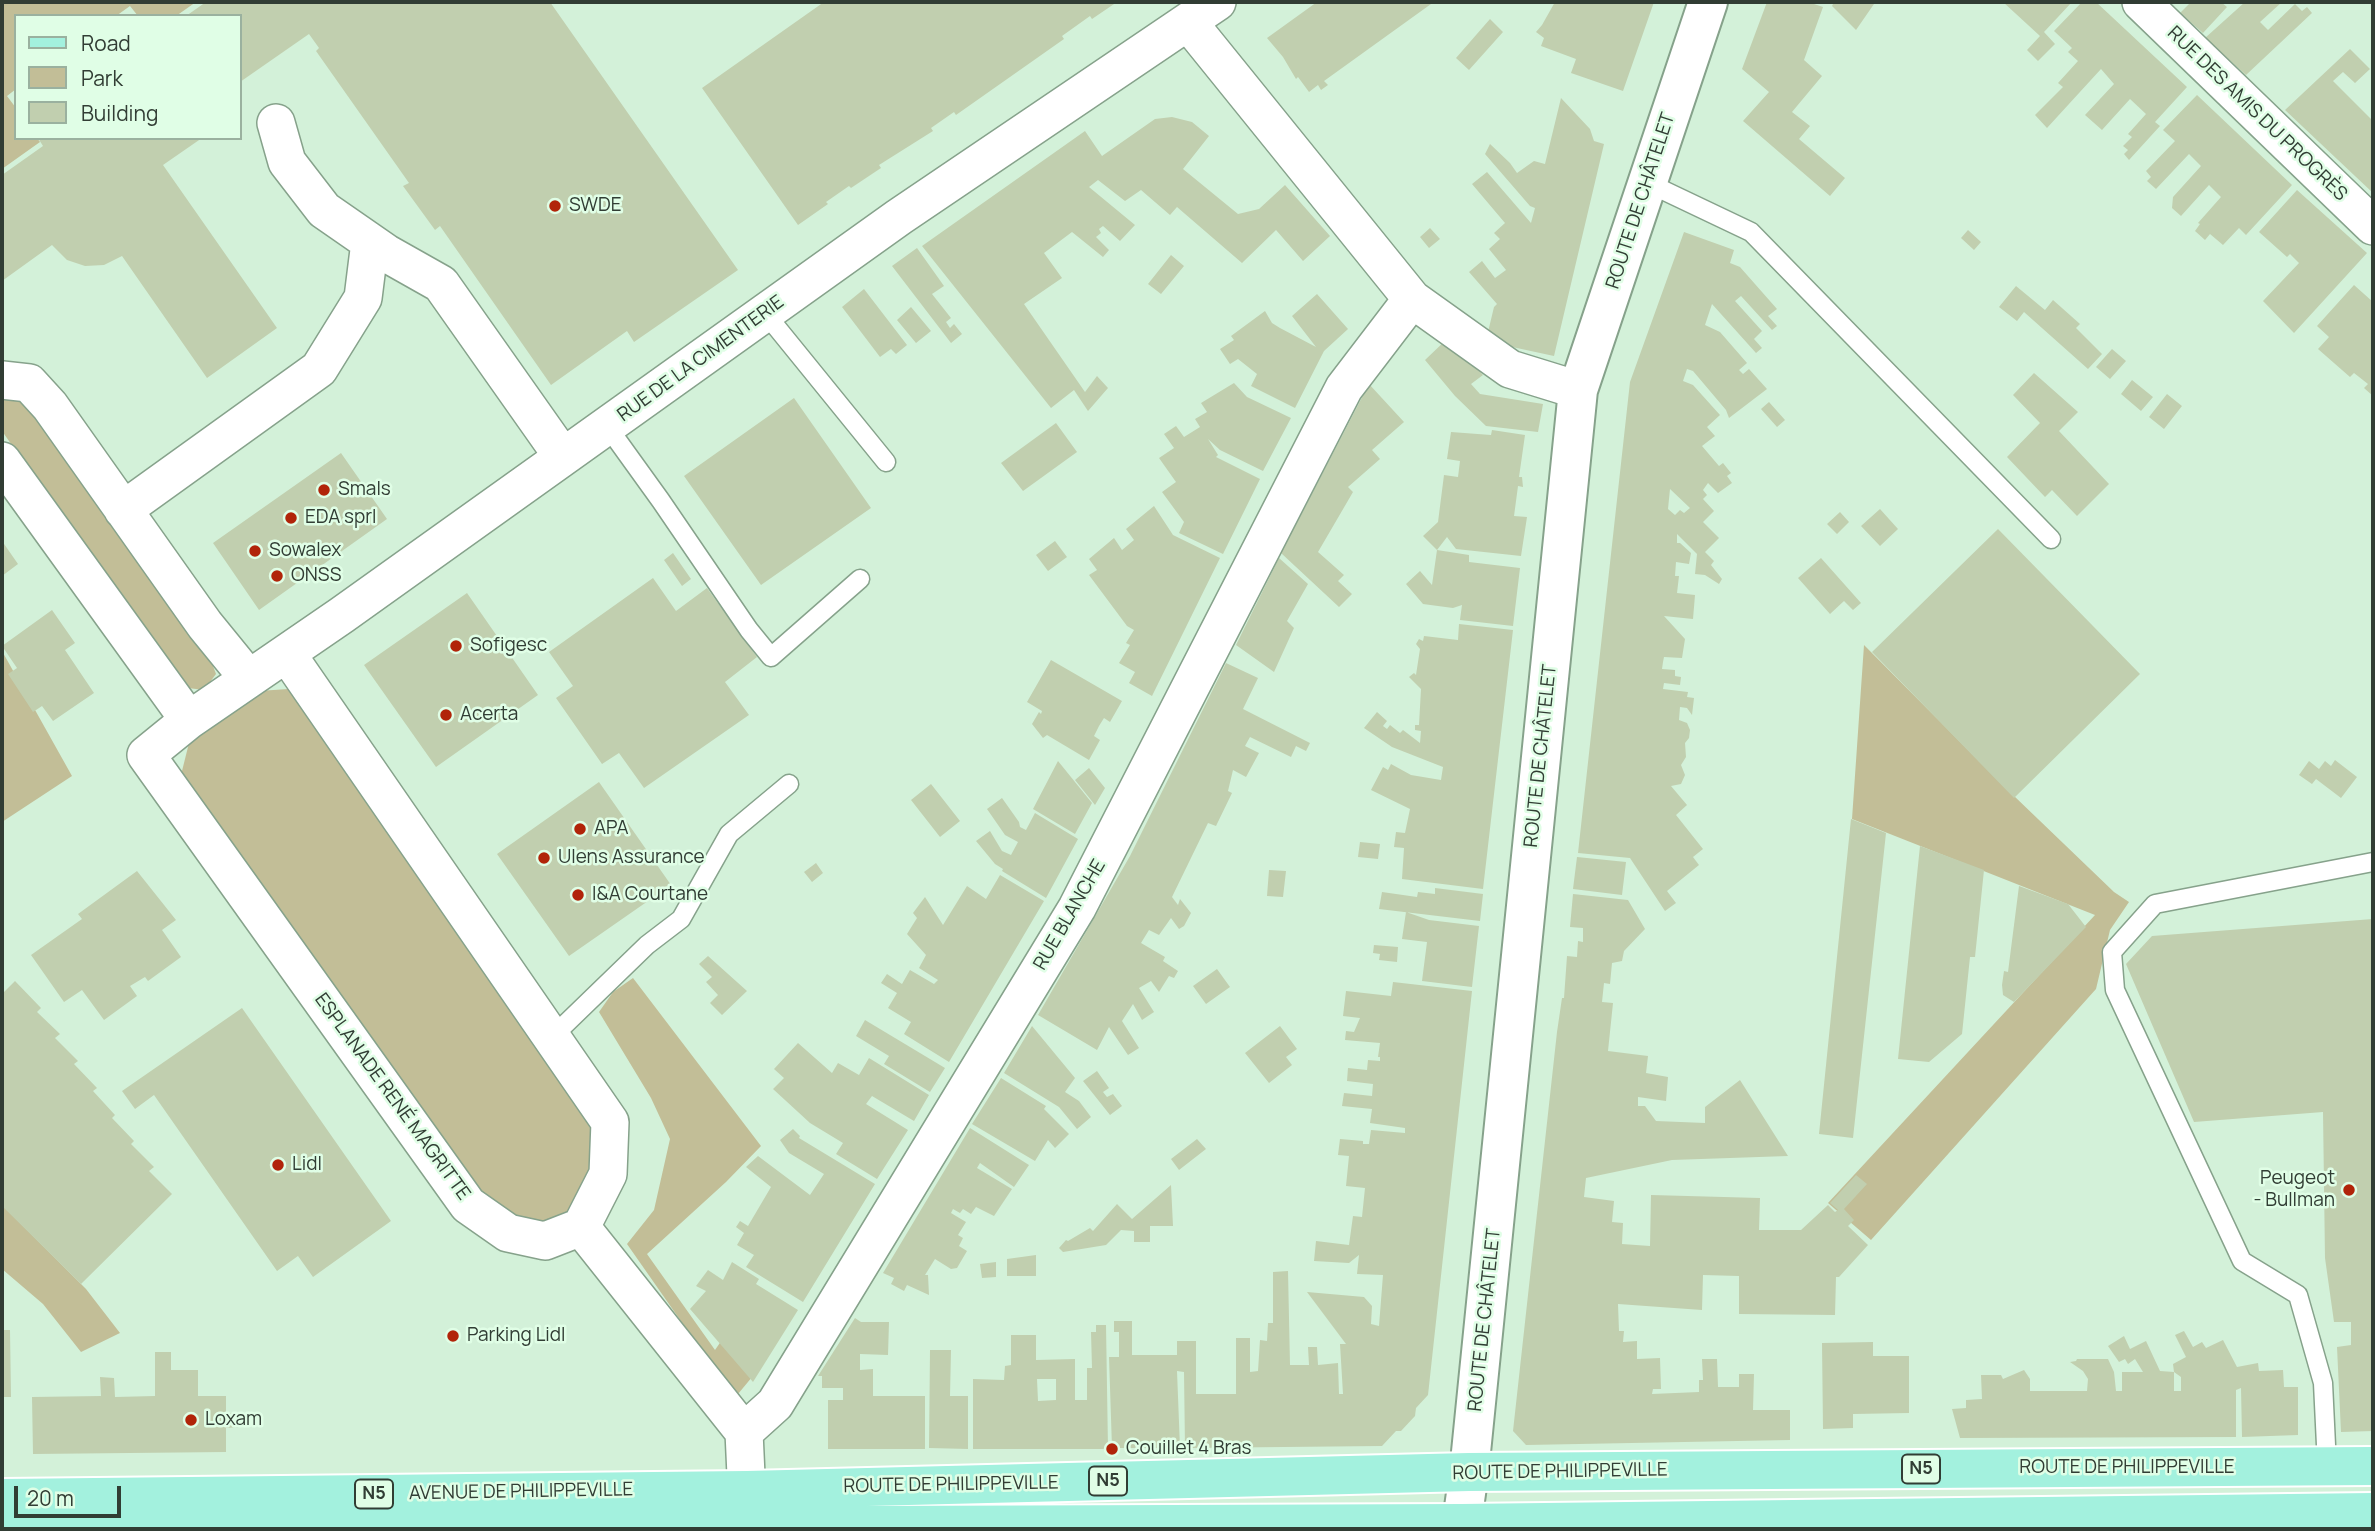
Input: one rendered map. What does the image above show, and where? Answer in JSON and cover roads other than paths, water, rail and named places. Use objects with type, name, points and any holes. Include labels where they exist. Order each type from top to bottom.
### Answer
[{"type":"main road","name":"ROUTE DE CHÂTELET","points":[[1461,1526],[1469,1472],[1578,390],[1708,2]]},
{"type":"main road","name":"ROUTE DE PHILIPPEVILLE","points":[[748,1508],[1469,1472],[2373,1466]]},
{"type":"main road","name":"AVENUE DE PHILIPPEVILLE","points":[[2,1498],[76,1518]]},
{"type":"main road","name":"ROUTE DE PHILIPPEVILLE","points":[[748,1508],[1461,1526],[2373,1512]]},
{"type":"main road","name":"AVENUE DE PHILIPPEVILLE","points":[[2,1528],[76,1518],[748,1508]]},
{"type":"street","name":"RUE DES AMIS DU PROGRÈS","points":[[2141,2],[2373,226]]},
{"type":"street","points":[[1202,12],[1412,299],[1510,369],[1578,390]]},
{"type":"street","name":"RUE DE LA CIMENTERIE","points":[[189,720],[286,654],[899,217],[1202,12]]},
{"type":"street","points":[[276,123],[287,162],[324,210],[370,242],[441,284],[564,457]]},
{"type":"street","points":[[123,510],[319,369],[363,298],[370,242]]},
{"type":"street","name":"RUE BLANCHE","points":[[744,1432],[775,1404],[1077,908],[1344,388],[1412,299]]},
{"type":"street","points":[[2,380],[29,383],[50,406],[205,625],[249,679]]},
{"type":"street","points":[[2,461],[189,720]]},
{"type":"street","points":[[286,654],[610,1122],[608,1174],[581,1227],[744,1432],[748,1508]]},
{"type":"street","name":"ESPLANADE RENÉ MAGRITTE","points":[[189,720],[146,755],[468,1205],[508,1233],[545,1241],[581,1227]]},
{"type":"lane","points":[[1648,183],[1751,232],[2051,539]]},
{"type":"lane","points":[[765,313],[887,462]]},
{"type":"lane","points":[[607,426],[662,501],[749,630],[771,657],[860,579]]},
{"type":"lane","points":[[552,1037],[646,946],[681,919],[729,834],[789,783]]},
{"type":"lane","points":[[2327,1466],[2323,1383],[2298,1294],[2242,1261],[2115,990],[2112,952],[2155,904],[2373,862]]},
{"type":"place","name":"SWDE","points":[[555,206]]},
{"type":"place","name":"Smals","points":[[324,490]]},
{"type":"place","name":"EDA sprl","points":[[291,518]]},
{"type":"place","name":"Sowalex","points":[[255,551]]},
{"type":"place","name":"ONSS","points":[[277,576]]},
{"type":"place","name":"Sofigesc","points":[[456,646]]},
{"type":"place","name":"Acerta","points":[[446,715]]},
{"type":"place","name":"APA","points":[[580,829]]},
{"type":"place","name":"Ulens Assurance","points":[[544,858]]},
{"type":"place","name":"I&A Courtane","points":[[578,895]]},
{"type":"place","name":"Lidl","points":[[278,1165]]},
{"type":"place","name":"Peugeot - Bullman","points":[[2349,1190]]},
{"type":"place","name":"Parking Lidl","points":[[453,1336]]},
{"type":"place","name":"Loxam","points":[[191,1420]]},
{"type":"place","name":"Couillet 4 Bras","points":[[1112,1449]]}]
